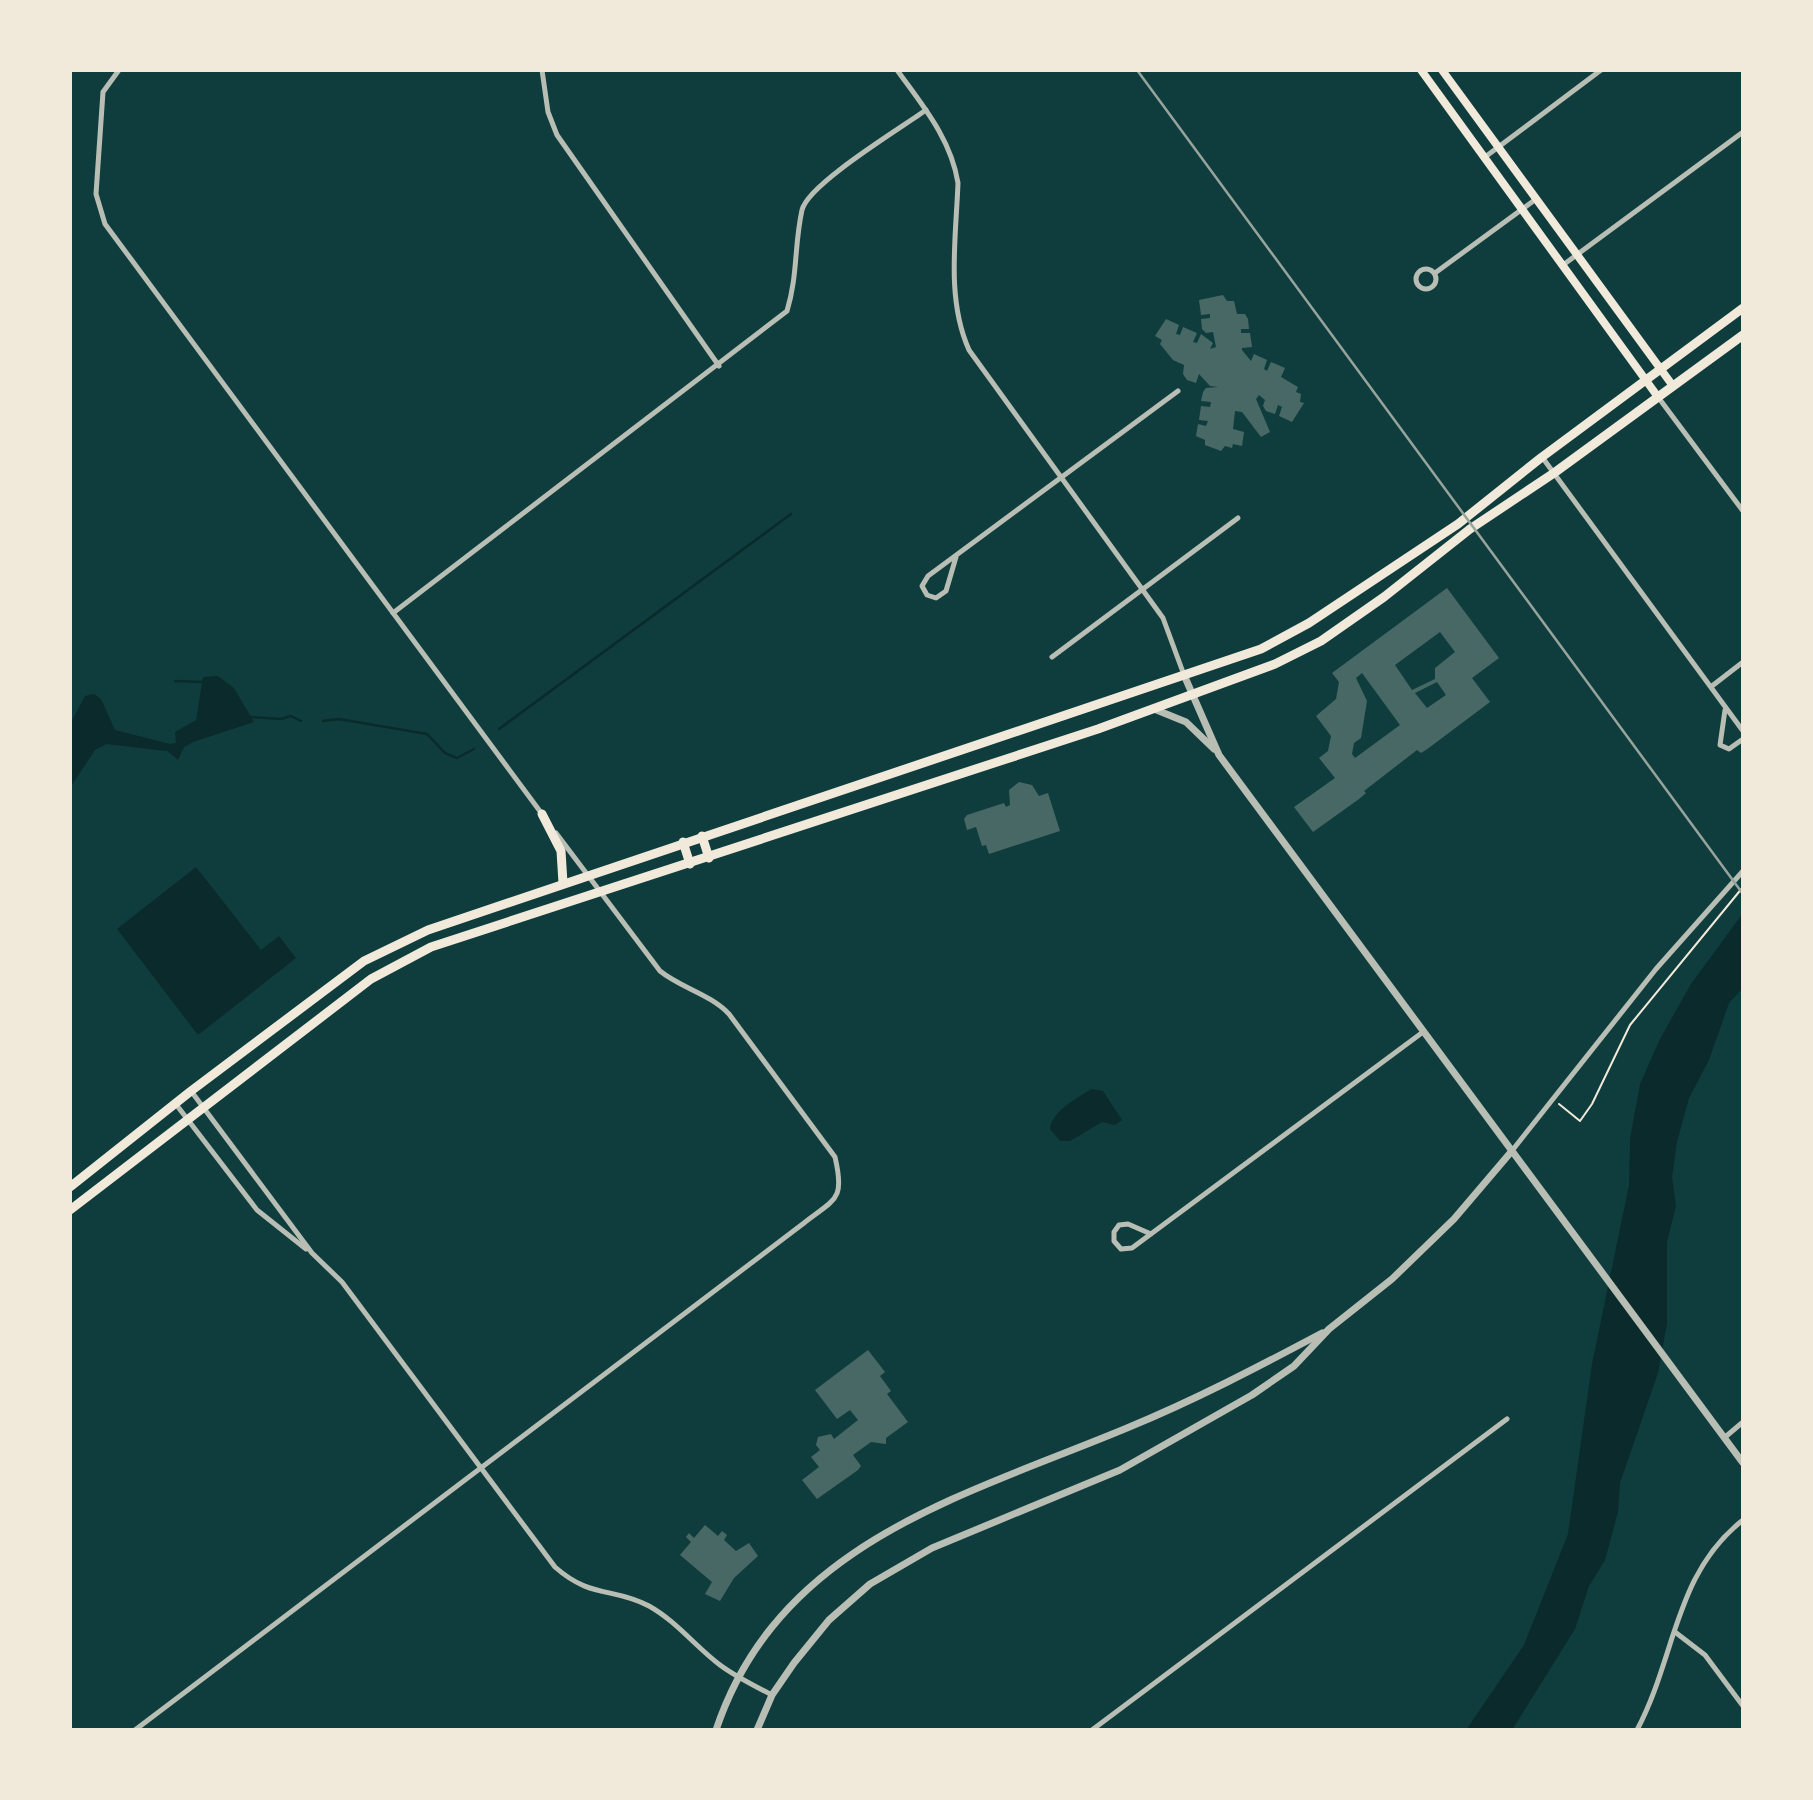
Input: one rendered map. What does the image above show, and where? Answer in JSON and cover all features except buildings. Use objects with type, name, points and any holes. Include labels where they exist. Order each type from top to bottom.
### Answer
[{"type":"main road","points":[[1421,70],[1658,397]]},
{"type":"main road","points":[[1441,70],[1673,386]]},
{"type":"main road","points":[[70,1187],[174,1104],[364,961],[428,930],[586,874],[865,784],[1261,649],[1309,623],[1458,524],[1542,457],[1743,308]]},
{"type":"main road","points":[[70,1210],[371,979],[431,947],[709,858],[1192,696],[1275,664],[1321,641],[1384,597],[1470,529],[1554,473],[1743,335]]},
{"type":"main road","points":[[542,814],[561,851],[563,883]]},
{"type":"main road","points":[[702,836],[709,858]]},
{"type":"main road","points":[[683,842],[690,864]]},
{"type":"street","points":[[118,70],[103,92],[96,194],[105,224],[660,971],[716,1003],[729,1014],[835,1157],[841,1184],[833,1200],[804,1223],[480,1465],[135,1730]]},
{"type":"street","points":[[542,70],[548,112],[557,135],[719,366]]},
{"type":"street","points":[[897,70],[949,148],[958,183],[955,300],[963,337],[977,365],[1143,589],[1167,626],[1192,696],[1219,755]]},
{"type":"street","points":[[1485,158],[1601,70]]},
{"type":"street","points":[[393,613],[719,366],[787,311],[796,282],[797,239],[803,207],[818,187],[926,110]]},
{"type":"street","points":[[1563,265],[1743,132]]},
{"type":"street","points":[[1435,273],[1430,269],[1420,271],[1416,280],[1418,286],[1424,289],[1434,286],[1435,273],[1536,199]]},
{"type":"street","points":[[956,557],[946,591],[936,598],[927,595],[922,586],[925,579],[1062,480],[1178,391]]},
{"type":"street","points":[[1658,397],[1743,511]]},
{"type":"street","points":[[1542,457],[1743,731]]},
{"type":"street","points":[[1052,657],[1238,518]]},
{"type":"street","points":[[1712,686],[1743,662]]},
{"type":"street","points":[[1154,709],[1186,722],[1219,755],[1743,1463]]},
{"type":"street","points":[[1725,710],[1720,745],[1729,749],[1743,739]]},
{"type":"street","points":[[757,1730],[772,1695],[829,1620],[897,1567],[932,1548],[1120,1470],[1174,1442],[1294,1366],[1329,1329],[1422,1251],[1511,1152],[1656,969],[1743,871]]},
{"type":"street","points":[[1152,1234],[1128,1224],[1119,1225],[1114,1232],[1114,1241],[1121,1249],[1132,1248],[1152,1234],[1423,1032]]},
{"type":"street","points":[[191,1091],[312,1253],[342,1282],[555,1567],[572,1582],[591,1591],[631,1599],[650,1607],[739,1677],[772,1695]]},
{"type":"street","points":[[174,1104],[257,1210],[287,1237],[312,1253]]},
{"type":"street","points":[[716,1730],[739,1677],[763,1640],[800,1595],[834,1565],[888,1529],[929,1508],[1199,1398],[1329,1329]]},
{"type":"street","points":[[1092,1730],[1507,1419]]},
{"type":"street","points":[[1724,1438],[1743,1422]]},
{"type":"street","points":[[1637,1730],[1655,1694],[1700,1566],[1718,1542],[1743,1520]]},
{"type":"street","points":[[1675,1632],[1705,1655],[1743,1706]]},
{"type":"path","points":[[1553,1099],[1580,1121],[1592,1104],[1630,1025],[1743,887]]},
{"type":"water","points":[[218,676],[234,688],[254,722],[193,742],[184,747],[178,760],[167,751],[106,744],[95,750],[70,788],[70,724],[85,696],[94,694],[101,699],[115,730],[170,744],[176,743],[175,732],[196,720],[203,677]]},
{"type":"water","points":[[196,867],[261,950],[279,936],[296,958],[198,1035],[117,929]]},
{"type":"water","points":[[1743,913],[1743,988],[1729,1003],[1709,1060],[1689,1098],[1677,1142],[1672,1177],[1676,1206],[1667,1242],[1667,1324],[1658,1373],[1620,1483],[1618,1512],[1605,1560],[1589,1586],[1575,1629],[1512,1730],[1466,1730],[1524,1645],[1568,1534],[1592,1364],[1629,1185],[1630,1139],[1640,1084],[1660,1039],[1691,984]]},
{"type":"water","points":[[1092,1089],[1103,1091],[1122,1120],[1115,1125],[1102,1122],[1070,1141],[1060,1141],[1050,1129],[1055,1117],[1066,1106]]},
{"type":"waterway","points":[[499,729],[791,514]]},
{"type":"waterway","points":[[175,681],[203,682]]},
{"type":"waterway","points":[[251,717],[281,719],[291,716],[301,721]]},
{"type":"waterway","points":[[323,721],[339,719],[427,734],[445,753],[457,758],[474,749]]},
{"type":"railway","points":[[1137,70],[1743,894]]}]
